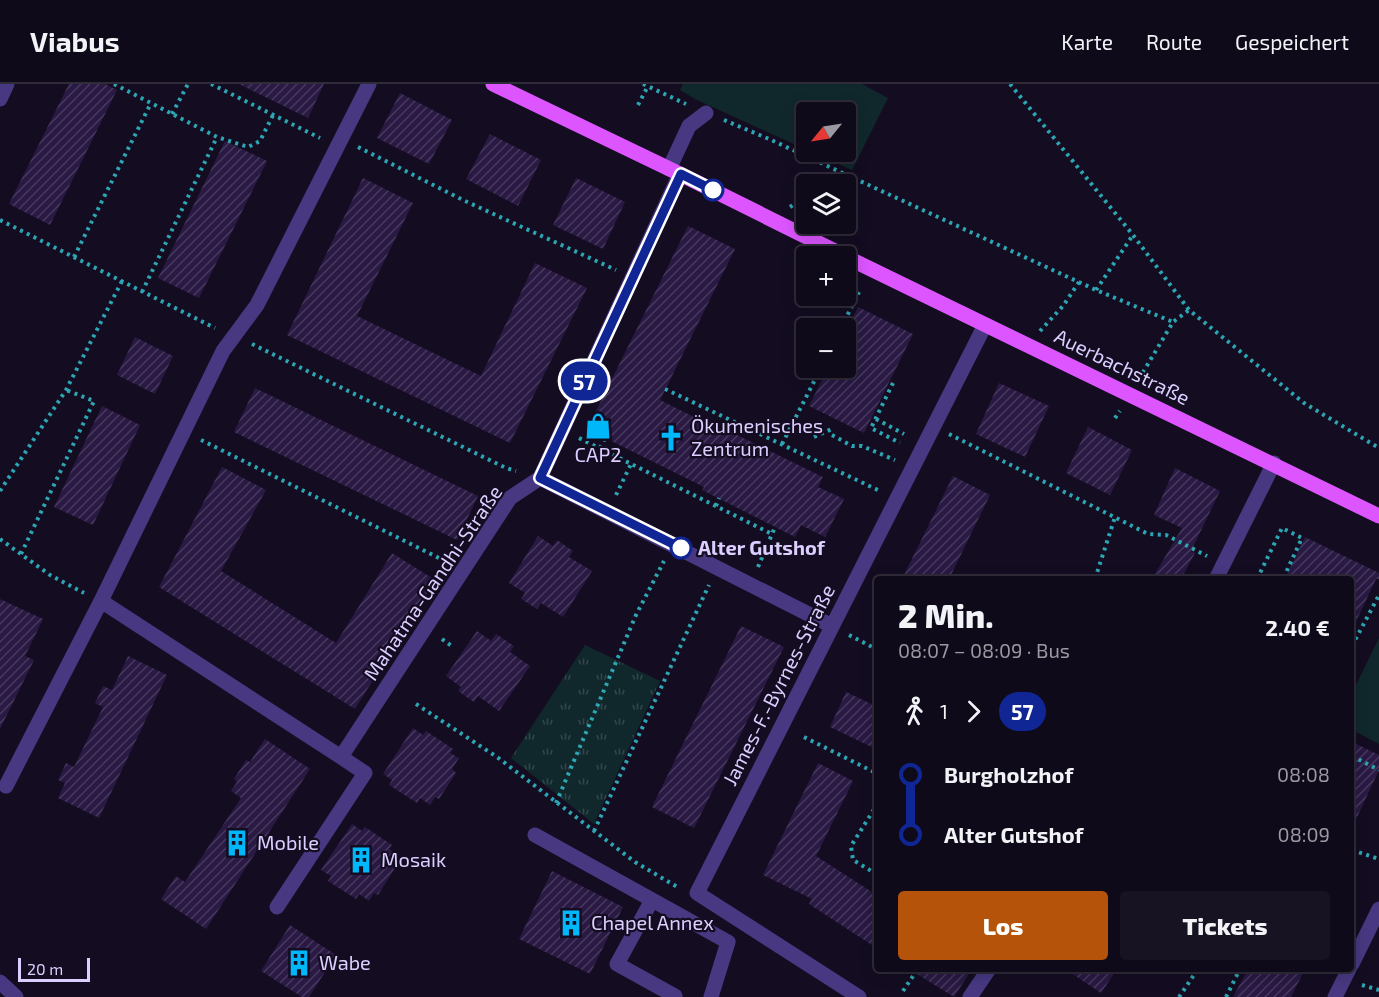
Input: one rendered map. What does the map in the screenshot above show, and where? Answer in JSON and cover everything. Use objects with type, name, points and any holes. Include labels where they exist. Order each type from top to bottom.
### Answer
[{"type":"main road","name":"Auerbachstraße","points":[[493,84],[675,171],[823,246]]},
{"type":"main road","name":"Auerbachstraße","points":[[856,262],[1274,463],[1379,516]]},
{"type":"street","points":[[0,99],[7,84]]},
{"type":"street","points":[[6,786],[101,602],[223,351],[257,305],[369,84]]},
{"type":"street","points":[[706,112],[689,126],[675,171],[633,277],[540,478],[832,626]]},
{"type":"street","name":"James-F.-Byrnes-Straße","points":[[697,892],[985,325]]},
{"type":"street","points":[[1218,576],[1274,463]]},
{"type":"street","name":"Mahatma-Gandhi-Straße","points":[[341,757],[510,498],[540,478]]},
{"type":"street","points":[[101,602],[365,773],[277,907]]},
{"type":"street","points":[[535,835],[728,942],[711,997]]},
{"type":"street","points":[[697,892],[859,997]]},
{"type":"street","points":[[652,900],[616,964],[675,996]]},
{"type":"street","points":[[1354,960],[1379,909]]},
{"type":"street","points":[[970,997],[987,972]]},
{"type":"street","points":[[1335,997],[1348,972]]},
{"type":"street","points":[[0,982],[16,997]]},
{"type":"path","points":[[114,84],[217,137],[248,147],[260,141],[273,115]]},
{"type":"path","points":[[172,114],[188,84]]},
{"type":"path","points":[[211,84],[273,115],[339,142],[633,277]]},
{"type":"path","points":[[1010,84],[1133,235],[1189,310],[1304,403],[1379,448]]},
{"type":"path","points":[[638,105],[646,85],[840,171],[1096,290],[1173,322]]},
{"type":"path","points":[[74,257],[151,103]]},
{"type":"path","points":[[142,292],[217,137]]},
{"type":"path","points":[[836,174],[840,171]]},
{"type":"path","points":[[789,208],[796,203]]},
{"type":"path","points":[[0,220],[212,327],[236,336],[506,468],[540,478]]},
{"type":"path","points":[[1096,290],[1133,235]]},
{"type":"path","points":[[0,491],[66,390],[122,281]]},
{"type":"path","points":[[1027,345],[1063,306],[1079,282]]},
{"type":"path","points":[[846,318],[859,292]]},
{"type":"path","points":[[1129,394],[1173,322],[1189,310]]},
{"type":"path","points":[[782,444],[816,378]]},
{"type":"path","points":[[893,383],[871,428],[900,443]]},
{"type":"path","points":[[665,389],[896,500]]},
{"type":"path","points":[[21,554],[94,401],[66,390]]},
{"type":"path","points":[[876,418],[904,434]]},
{"type":"path","points":[[934,426],[1148,534],[1166,535],[1224,564]]},
{"type":"path","points":[[814,437],[834,428]]},
{"type":"path","points":[[562,429],[772,534]]},
{"type":"path","points":[[184,431],[463,570]]},
{"type":"path","points":[[832,435],[852,446],[862,446],[912,468]]},
{"type":"path","points":[[600,448],[605,438]]},
{"type":"path","points":[[608,512],[632,464]]},
{"type":"path","points":[[716,506],[719,498]]},
{"type":"path","points":[[1096,576],[1115,517]]},
{"type":"path","points":[[759,563],[775,527]]},
{"type":"path","points":[[1258,576],[1282,528],[1302,538],[1284,576]]},
{"type":"path","points":[[0,539],[50,575],[101,602]]},
{"type":"path","points":[[556,802],[636,615],[672,544]]},
{"type":"path","points":[[594,831],[707,589]]},
{"type":"path","points":[[1354,642],[1379,595]]},
{"type":"path","points":[[832,626],[874,648]]},
{"type":"path","points":[[416,704],[496,757],[635,862],[683,890],[697,892]]},
{"type":"path","points":[[804,737],[874,772]]},
{"type":"path","points":[[1354,757],[1379,770]]},
{"type":"path","points":[[874,809],[851,846],[853,860],[874,873]]},
{"type":"path","points":[[1354,851],[1379,859]]},
{"type":"path","points":[[1179,997],[1196,972]]},
{"type":"path","points":[[1226,997],[1238,972]]},
{"type":"path","points":[[903,991],[915,973]]},
{"type":"green space","points":[[683,84],[862,84],[888,98],[856,162],[856,102],[796,102],[796,145],[680,90]]},
{"type":"green space","points":[[834,162],[856,162],[852,170]]},
{"type":"green space","points":[[1379,638],[1379,744],[1354,731],[1354,689]]},
{"type":"green space","points":[[585,645],[660,681],[594,824],[511,758]]},
{"type":"building","points":[[69,84],[105,84],[117,90],[50,225],[9,204]]},
{"type":"building","points":[[239,84],[324,84],[308,118]]},
{"type":"building","points":[[400,93],[452,120],[429,164],[377,138]]},
{"type":"building","points":[[490,134],[541,160],[518,206],[466,179]]},
{"type":"building","points":[[225,141],[267,161],[199,298],[158,278]]},
{"type":"building","points":[[363,178],[413,203],[357,316],[481,376],[535,263],[587,288],[510,443],[287,335]]},
{"type":"building","points":[[576,178],[625,202],[603,249],[553,225]]},
{"type":"building","points":[[688,226],[735,249],[660,400],[823,477],[818,487],[844,499],[825,537],[801,525],[795,537],[702,490],[704,487],[587,429]]},
{"type":"building","points":[[858,307],[913,334],[864,433],[809,406],[823,378],[856,378],[856,318],[852,318]]},
{"type":"building","points":[[135,337],[173,356],[155,394],[117,375]]},
{"type":"building","points":[[999,383],[1049,406],[1025,457],[976,434]]},
{"type":"building","points":[[255,388],[478,496],[457,540],[234,432]]},
{"type":"building","points":[[102,406],[140,425],[93,525],[54,507]]},
{"type":"building","points":[[1088,427],[1132,450],[1110,495],[1066,473]]},
{"type":"building","points":[[222,467],[266,490],[221,571],[336,643],[392,553],[435,580],[355,709],[159,587]]},
{"type":"building","points":[[1175,468],[1220,491],[1191,551],[1195,553],[1183,576],[1154,576],[1182,528],[1154,515]]},
{"type":"building","points":[[953,476],[990,495],[950,576],[903,576]]},
{"type":"building","points":[[538,536],[553,546],[557,540],[573,551],[569,557],[592,571],[563,617],[541,603],[537,609],[521,599],[525,593],[509,583]]},
{"type":"building","points":[[1305,537],[1379,573],[1379,579],[1376,579],[1354,626],[1354,576],[1286,576]]},
{"type":"building","points":[[0,599],[43,619],[25,656],[34,660],[0,729]]},
{"type":"building","points":[[741,626],[784,647],[694,828],[652,807]]},
{"type":"building","points":[[477,631],[491,641],[496,634],[514,646],[510,652],[530,666],[499,711],[478,696],[474,702],[458,691],[461,687],[446,676]]},
{"type":"building","points":[[128,656],[167,675],[99,818],[58,798],[65,783],[58,780],[66,763],[74,767],[103,707],[95,703],[103,686],[112,690]]},
{"type":"building","points":[[846,692],[874,705],[874,748],[830,727]]},
{"type":"building","name":"Mosaik","points":[[413,728],[423,735],[426,731],[453,749],[450,753],[459,758],[452,769],[456,773],[439,799],[435,797],[430,805],[420,798],[417,803],[389,785],[392,780],[383,774]]},
{"type":"building","name":"Mobile","points":[[265,739],[310,769],[206,929],[161,899],[176,876],[185,882],[241,798],[231,791],[237,782],[234,779],[246,760],[250,762]]},
{"type":"building","points":[[1354,743],[1379,755],[1379,770],[1354,824]]},
{"type":"building","points":[[818,763],[853,781],[816,856],[874,893],[874,946],[809,904],[812,899],[763,875]]},
{"type":"building","name":"Mosaik","points":[[352,824],[362,831],[365,827],[392,845],[389,849],[398,854],[391,865],[395,868],[378,895],[374,893],[369,901],[359,894],[356,899],[328,881],[331,876],[321,870]]},
{"type":"building","name":"Chapel Annex","points":[[552,871],[623,907],[590,974],[519,939]]},
{"type":"building","name":"Wabe","points":[[290,925],[336,955],[309,997],[302,997],[261,971]]},
{"type":"building","points":[[914,972],[970,972],[954,997]]},
{"type":"building","points":[[1070,972],[1115,972],[1101,993]]},
{"type":"building","points":[[1246,972],[1304,972],[1291,997],[1233,997]]},
{"type":"bus line","name":"57","points":[[681,548],[540,478],[681,174],[713,190]]},
{"type":"place","name":"CAP2","points":[[598,426]]},
{"type":"place","name":"Ökumenisches Zentrum","points":[[671,438]]},
{"type":"place","name":"Alter Gutshof","points":[[681,548]]},
{"type":"place","name":"Mobile","points":[[237,843]]},
{"type":"place","name":"Mosaik","points":[[361,860]]},
{"type":"place","name":"Chapel Annex","points":[[571,923]]},
{"type":"place","name":"Wabe","points":[[299,963]]}]
